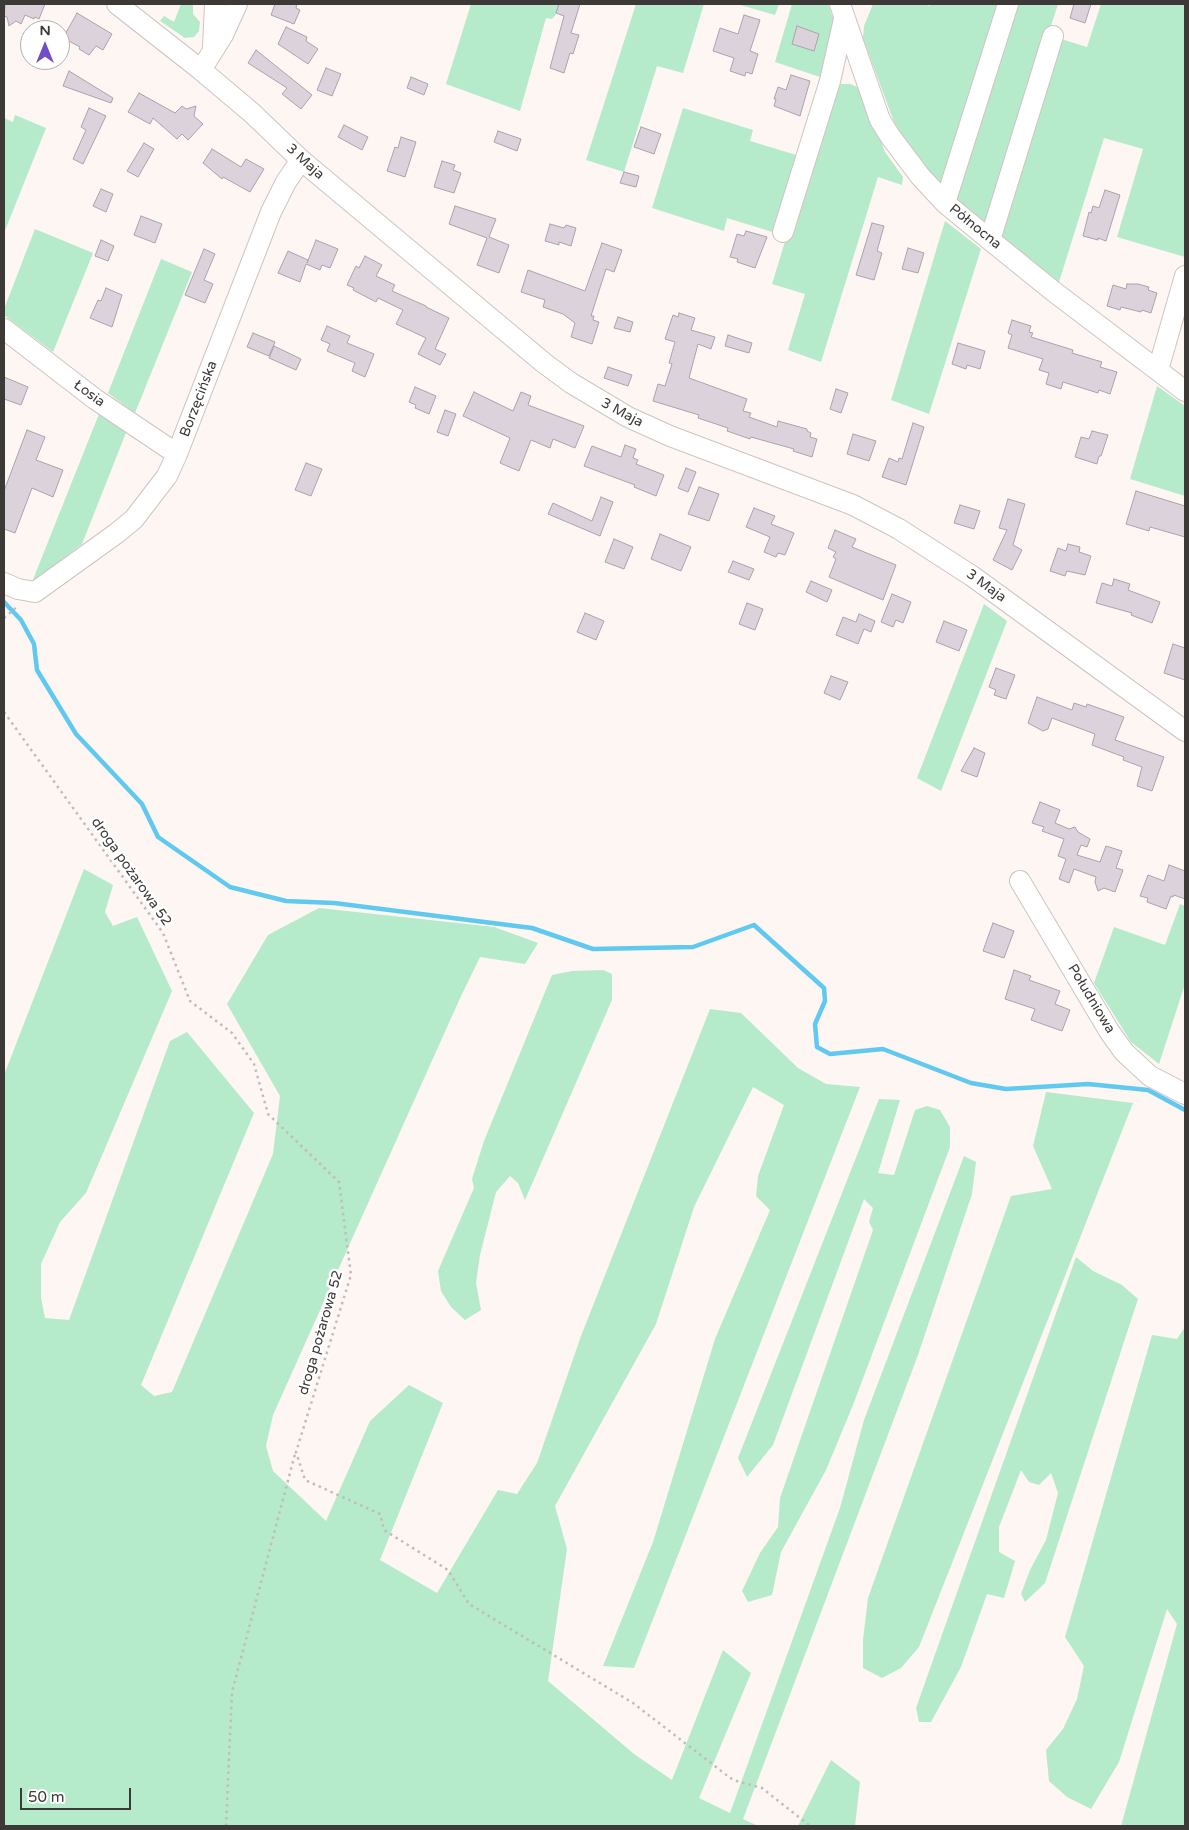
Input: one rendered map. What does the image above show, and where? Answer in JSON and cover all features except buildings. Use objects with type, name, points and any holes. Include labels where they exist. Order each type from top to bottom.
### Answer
[{"type":"street","name":"3 Maja","points":[[117,4],[201,70],[252,113],[301,160],[544,363],[592,397],[628,418],[670,436],[853,505],[899,529],[972,576],[1185,731]]},
{"type":"street","points":[[213,50],[215,4]]},
{"type":"street","points":[[201,70],[223,35],[237,4]]},
{"type":"street","points":[[945,203],[1008,4]]},
{"type":"street","points":[[783,232],[830,82],[842,10]]},
{"type":"street","name":"Północna","points":[[842,10],[880,120],[920,176],[945,203],[990,240],[1053,291],[1185,391]]},
{"type":"street","points":[[990,240],[1053,36]]},
{"type":"street","name":"Borzęcińska","points":[[27,598],[134,519],[167,476],[271,212],[286,182],[301,160]]},
{"type":"street","points":[[1158,370],[1185,276]]},
{"type":"street","name":"Łosia","points":[[4,329],[95,399],[177,454]]},
{"type":"street","points":[[4,583],[18,589],[27,598]]},
{"type":"street","name":"Południowa","points":[[1020,881],[1124,1052],[1150,1076],[1185,1094]]},
{"type":"path","points":[[4,618],[27,598]]},
{"type":"path","name":"droga pożarowa 52","points":[[4,712],[163,933],[190,1001],[232,1033],[254,1064],[268,1114],[339,1182],[351,1275],[296,1452],[232,1692],[226,1826]]},
{"type":"path","points":[[296,1452],[304,1480],[380,1514],[384,1530],[448,1570],[469,1604],[633,1702],[733,1780],[762,1788],[810,1826]]},
{"type":"green space","points":[[181,4],[193,4],[193,14],[200,22],[199,31],[194,37],[185,38],[160,21],[164,16],[174,22]]},
{"type":"green space","points":[[471,4],[560,4],[557,13],[552,19],[546,18],[520,111],[446,84]]},
{"type":"green space","points":[[636,4],[704,4],[683,73],[657,66],[624,172],[586,160]]},
{"type":"green space","points":[[737,4],[779,4],[775,15]]},
{"type":"green space","points":[[792,4],[828,4],[838,31],[823,78],[775,62]]},
{"type":"green space","points":[[873,4],[923,4],[930,6],[930,4],[1002,4],[944,189],[917,160],[894,122],[863,38],[864,26]]},
{"type":"green space","points":[[1014,4],[1058,4],[987,225],[953,198]]},
{"type":"green space","points":[[1101,4],[1185,4],[1185,257],[1117,237],[1143,149],[1104,138],[1059,282],[999,235],[1058,38],[1087,47]]},
{"type":"green space","points":[[833,84],[850,84],[862,89],[885,152],[903,177],[902,185],[878,177],[821,362],[788,350],[805,294],[772,284]]},
{"type":"green space","points":[[683,108],[753,130],[750,141],[800,156],[776,233],[727,218],[724,231],[652,208]]},
{"type":"green space","points":[[15,115],[46,128],[4,233],[4,118],[13,122]]},
{"type":"green space","points":[[945,221],[981,249],[929,414],[891,400]]},
{"type":"green space","points":[[35,229],[93,253],[53,352],[4,315],[4,309]]},
{"type":"green space","points":[[161,259],[192,272],[135,413],[108,393]]},
{"type":"green space","points":[[1157,386],[1185,406],[1185,496],[1130,479]]},
{"type":"green space","points":[[108,412],[129,425],[82,544],[32,582],[99,414]]},
{"type":"green space","points":[[984,604],[1007,621],[941,791],[917,778]]},
{"type":"green space","points":[[84,869],[113,885],[105,912],[113,926],[137,917],[172,991],[86,1193],[60,1222],[41,1264],[41,1298],[45,1318],[69,1320],[170,1041],[187,1032],[254,1113],[141,1385],[154,1396],[172,1392],[273,1154],[280,1096],[227,1004],[268,935],[319,908],[494,927],[538,943],[525,964],[480,957],[273,1415],[266,1446],[273,1471],[326,1521],[370,1421],[409,1385],[443,1403],[380,1560],[437,1593],[498,1490],[517,1494],[537,1463],[581,1336],[710,1009],[741,1013],[798,1068],[826,1084],[860,1087],[634,1668],[603,1666],[653,1542],[715,1339],[770,1210],[756,1196],[758,1176],[784,1105],[753,1087],[694,1207],[656,1324],[555,1506],[567,1549],[548,1681],[634,1754],[672,1780],[723,1650],[751,1673],[699,1798],[730,1813],[840,1508],[864,1420],[964,1156],[976,1162],[972,1194],[918,1355],[743,1819],[758,1826],[4,1826],[4,1075]]},
{"type":"green space","points":[[1180,904],[1185,906],[1185,984],[1159,1064],[1131,1042],[1094,983],[1114,927],[1165,945]]},
{"type":"green space","points":[[603,970],[612,974],[612,1000],[525,1200],[518,1183],[510,1176],[496,1192],[480,1255],[476,1283],[481,1310],[465,1320],[451,1307],[441,1291],[438,1271],[474,1188],[472,1179],[484,1141],[552,975],[572,971]]},
{"type":"green space","points":[[1046,1092],[1133,1103],[919,1647],[901,1668],[882,1678],[863,1668],[863,1640],[868,1598],[1011,1196],[1052,1189],[1033,1146]]},
{"type":"green space","points":[[879,1099],[900,1100],[878,1173],[894,1175],[915,1110],[927,1106],[940,1110],[950,1127],[950,1147],[853,1405],[826,1470],[781,1552],[772,1595],[748,1602],[742,1591],[760,1553],[778,1527],[780,1498],[873,1230],[869,1222],[873,1208],[864,1199],[773,1445],[747,1477],[738,1458]]},
{"type":"green space","points":[[1076,1257],[1093,1271],[1122,1285],[1138,1299],[1045,1583],[1025,1602],[1021,1594],[1030,1570],[1046,1540],[1058,1493],[1051,1473],[1039,1485],[1029,1482],[1021,1470],[999,1527],[999,1552],[1015,1561],[1004,1598],[987,1594],[961,1667],[931,1722],[919,1722],[916,1708]]},
{"type":"green space","points":[[1185,1327],[1185,1826],[1121,1826],[1177,1624],[1167,1609],[1119,1762],[1091,1809],[1067,1797],[1049,1781],[1046,1750],[1063,1729],[1077,1699],[1084,1666],[1065,1637],[1152,1335],[1177,1339]]},
{"type":"green space","points":[[831,1760],[860,1782],[855,1826],[798,1826]]},
{"type":"waterway","points":[[4,602],[21,620],[34,644],[37,670],[76,734],[142,804],[158,837],[230,887],[286,901],[334,903],[532,928],[593,949],[693,947],[754,925],[824,988],[825,1001],[815,1024],[817,1047],[830,1054],[883,1049],[971,1083],[1006,1089],[1088,1084],[1148,1090],[1185,1110]]}]
